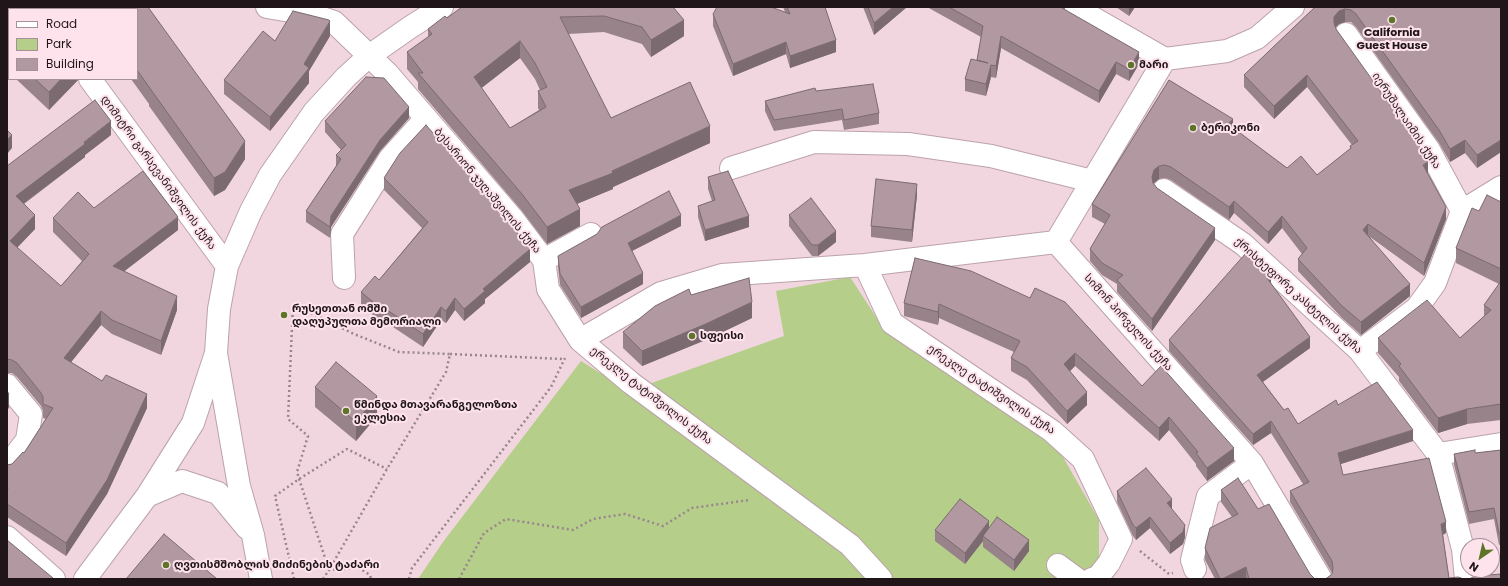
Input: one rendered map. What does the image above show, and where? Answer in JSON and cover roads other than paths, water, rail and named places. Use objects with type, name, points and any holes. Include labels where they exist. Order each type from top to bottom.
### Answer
[{"type":"street","name":"ბესარიონ ჯუღაშვილის ქუჩა","points":[[268,7],[314,15],[334,22],[388,74],[513,219],[544,260],[548,289],[584,342]]},
{"type":"street","points":[[261,579],[253,535],[239,486],[216,354],[219,309],[227,266],[251,211],[270,176],[314,112],[369,56],[408,28],[442,7]]},
{"type":"street","points":[[1074,7],[1165,59],[1227,51],[1257,38],[1293,7]]},
{"type":"street","name":"იერუშალაიმის ქუჩა","points":[[1346,34],[1429,150],[1462,210]]},
{"type":"street","points":[[1056,242],[1165,59]]},
{"type":"street","name":"დიმიტრი გარსევანიშვილის ქუჩა","points":[[91,80],[227,266]]},
{"type":"street","points":[[344,278],[342,234],[390,158],[426,118]]},
{"type":"street","points":[[731,168],[814,142],[908,144],[991,156],[1092,182]]},
{"type":"street","points":[[1360,351],[1416,308],[1435,283],[1462,210],[1501,187]]},
{"type":"street","name":"ქრისტეფორე კასტელის ქუჩა","points":[[1164,190],[1243,244],[1360,351],[1438,454],[1463,549],[1466,579]]},
{"type":"street","points":[[544,260],[590,234]]},
{"type":"street","name":"ერეკლე ტატიშვილის ქუჩა","points":[[881,579],[850,546],[632,383],[584,342],[661,293],[722,275],[865,265],[1056,242]]},
{"type":"street","name":"სიმონ პირველის ქუჩა","points":[[1056,242],[1252,464],[1320,579]]},
{"type":"street","name":"ერეკლე ტატიშვილის ქუჩა","points":[[865,265],[892,323],[1052,431],[1083,459],[1121,539],[1109,563],[1098,576],[1092,579]]},
{"type":"street","points":[[85,579],[147,496],[193,423],[216,354]]},
{"type":"street","points":[[7,385],[31,414],[27,440],[7,466]]},
{"type":"street","points":[[1438,454],[1501,444]]},
{"type":"street","points":[[1195,569],[1192,560],[1208,496],[1252,464]]},
{"type":"street","points":[[147,496],[182,481],[218,493],[253,535]]},
{"type":"street","points":[[7,538],[54,579]]},
{"type":"street","points":[[1058,565],[1077,579]]},
{"type":"place","name":"California Guest House","points":[[1392,20]]},
{"type":"place","name":"მარი","points":[[1131,65]]},
{"type":"place","name":"ბერიკონი","points":[[1193,128]]},
{"type":"place","name":"რუსეთთან ომში დაღუპულთა მემორიალი","points":[[284,315]]},
{"type":"place","name":"სფეისი","points":[[692,336]]},
{"type":"place","name":"წმინდა მთავარანგელოზთა ეკლესია","points":[[346,411]]},
{"type":"place","name":"ღვთისმშობლის მიძინების ტაძარი","points":[[166,565]]}]
